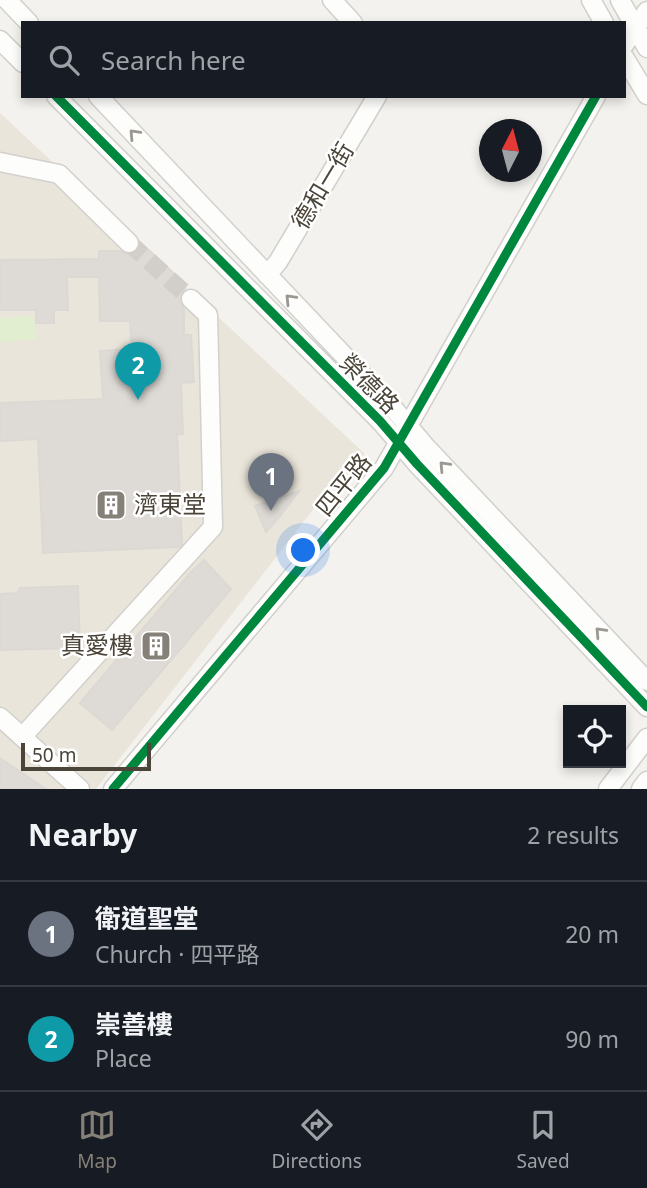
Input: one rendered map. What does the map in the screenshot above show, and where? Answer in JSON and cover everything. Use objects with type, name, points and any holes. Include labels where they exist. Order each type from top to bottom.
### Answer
[{"type":"street","points":[[7,0],[27,21]]},
{"type":"street","points":[[332,0],[351,21]]},
{"type":"street","points":[[591,0],[603,21]]},
{"type":"street","points":[[620,0],[641,18],[647,48]]},
{"type":"street","points":[[626,41],[641,18]]},
{"type":"street","points":[[0,40],[21,61]]},
{"type":"street","points":[[626,60],[647,95]]},
{"type":"street","name":"榮德路","points":[[58,98],[399,442],[647,707]]},
{"type":"street","name":"榮德路","points":[[100,98],[647,681]]},
{"type":"street","name":"德和一街","points":[[267,275],[278,262],[376,98]]},
{"type":"street","name":"四平路","points":[[113,789],[384,468],[595,98]]},
{"type":"street","points":[[0,162],[59,174],[129,243]]},
{"type":"street","points":[[22,737],[213,527],[208,315],[191,299]]},
{"type":"street","points":[[0,717],[80,789]]},
{"type":"street","points":[[608,789],[647,738]]},
{"type":"street","points":[[641,789],[647,781]]},
{"type":"shaded area","points":[[0,113],[365,454],[315,507],[96,789],[0,789]]},
{"type":"green space","points":[[34,316],[36,339],[0,342],[0,318]]},
{"type":"building","points":[[138,250],[149,250],[184,283],[180,302],[184,308],[184,335],[191,335],[194,382],[181,383],[183,434],[177,434],[182,544],[179,547],[43,553],[38,439],[0,441],[0,403],[103,399],[100,351],[132,349],[130,321],[100,321],[99,277],[67,277],[68,310],[54,310],[54,323],[36,323],[36,310],[0,310],[0,260],[99,259],[99,251],[131,254]]},
{"type":"building","points":[[299,491],[280,516],[266,532],[255,506]]},
{"type":"building","name":"真愛樓","points":[[204,560],[231,589],[112,730],[80,703]]},
{"type":"building","points":[[78,586],[80,648],[0,650],[0,594],[17,593],[20,588]]},
{"type":"building","points":[[0,758],[46,789],[0,789]]},
{"type":"tunnel","points":[[129,243],[191,299]]},
{"type":"cycle path","points":[[58,98],[380,421],[417,464],[647,707]]},
{"type":"cycle path","points":[[113,789],[384,468],[595,98]]},
{"type":"place","name":"崇善樓","points":[[138,400]]},
{"type":"place","name":"濟東堂","points":[[111,505]]},
{"type":"place","name":"衛道聖堂","points":[[271,511]]},
{"type":"place","name":"真愛樓","points":[[156,646]]}]
